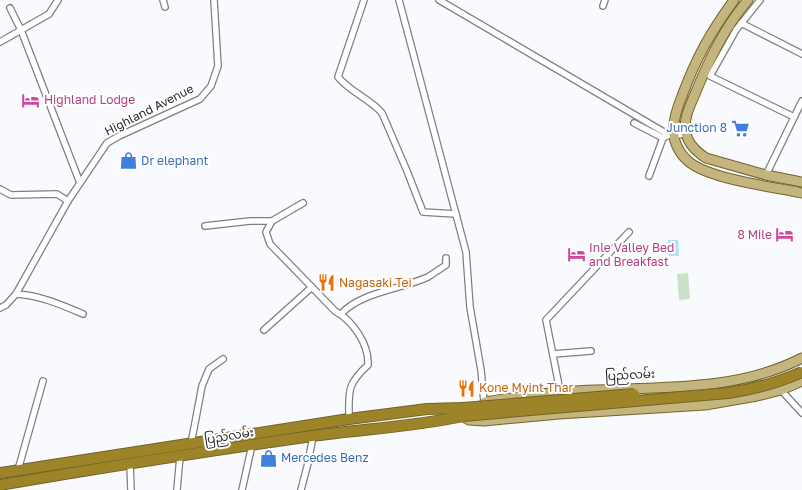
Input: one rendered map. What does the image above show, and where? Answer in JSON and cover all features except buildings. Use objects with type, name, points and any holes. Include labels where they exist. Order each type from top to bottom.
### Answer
[{"type":"highway","name":"ပြည်လမ်း","points":[[0,485],[11,486],[130,463],[313,436],[428,423],[461,412],[749,384],[783,375],[802,365]]},
{"type":"highway","name":"ပြည်လမ်း","points":[[0,473],[349,419],[427,409],[461,412],[728,393],[758,389],[802,372]]},
{"type":"main road","points":[[734,0],[706,39],[678,107],[669,136],[686,159],[709,172],[760,186],[802,193]]},
{"type":"main road","points":[[744,1],[709,58],[688,113],[686,133],[690,144],[698,153],[706,158],[766,175],[802,182]]},
{"type":"main road","name":"ပြည်လမ်း","points":[[802,358],[785,367],[759,375],[722,382],[560,392],[484,402],[461,412],[469,420],[484,421],[559,414],[705,405],[757,396],[781,390],[802,381]]},
{"type":"main road","points":[[781,390],[785,367]]},
{"type":"street","points":[[0,42],[50,14],[58,0]]},
{"type":"street","points":[[163,0],[165,7]]},
{"type":"street","name":"Highland Avenue","points":[[0,308],[16,294],[68,201],[107,144],[112,139],[200,99],[211,86],[218,66],[214,0]]},
{"type":"street","points":[[364,0],[338,77],[346,87],[376,106],[382,113],[423,212],[456,214]]},
{"type":"street","points":[[399,0],[466,252],[470,307],[481,370],[484,402]]},
{"type":"street","points":[[439,0],[669,136]]},
{"type":"street","points":[[760,0],[741,23],[710,76],[794,117]]},
{"type":"street","points":[[10,8],[21,30],[80,183]]},
{"type":"street","points":[[741,23],[802,54]]},
{"type":"street","points":[[766,175],[802,101]]},
{"type":"street","points":[[634,123],[669,136],[686,133]]},
{"type":"street","points":[[649,176],[669,136]]},
{"type":"street","points":[[0,190],[11,195],[57,194],[68,201]]},
{"type":"street","points":[[303,204],[272,222],[266,232],[270,244],[340,314],[362,340],[369,355],[368,365],[359,373],[349,390],[349,419]]},
{"type":"street","points":[[205,226],[250,221],[272,222]]},
{"type":"street","points":[[560,392],[546,320],[629,232]]},
{"type":"street","points":[[340,314],[347,308],[363,300],[428,277],[446,265],[446,258]]},
{"type":"street","points":[[264,330],[312,287]]},
{"type":"street","points":[[16,294],[44,299],[83,314]]},
{"type":"street","points":[[553,354],[590,351]]},
{"type":"street","points":[[191,444],[202,386],[209,369],[223,359]]},
{"type":"street","points":[[18,470],[43,381]]},
{"type":"street","points":[[781,390],[802,413]]},
{"type":"street","points":[[301,490],[313,436]]},
{"type":"street","points":[[242,490],[252,445]]},
{"type":"street","points":[[176,490],[180,456]]},
{"type":"street","points":[[130,463],[131,490]]},
{"type":"green space","points":[[688,273],[690,299],[679,300],[677,274]]},
{"type":"water","points":[[668,240],[678,240],[679,256],[669,256]]},
{"type":"place","name":"Highland Lodge","points":[[31,100]]},
{"type":"place","name":"Junction 8","points":[[740,128]]},
{"type":"place","name":"Dr elephant","points":[[128,161]]},
{"type":"place","name":"8 Mile","points":[[785,235]]},
{"type":"place","name":"Inle Valley Bed and Breakfast","points":[[576,255]]},
{"type":"place","name":"Nagasaki Tei","points":[[326,283]]},
{"type":"place","name":"Kone Myint Thar","points":[[466,388]]},
{"type":"place","name":"Mercedes Benz","points":[[268,458]]}]
